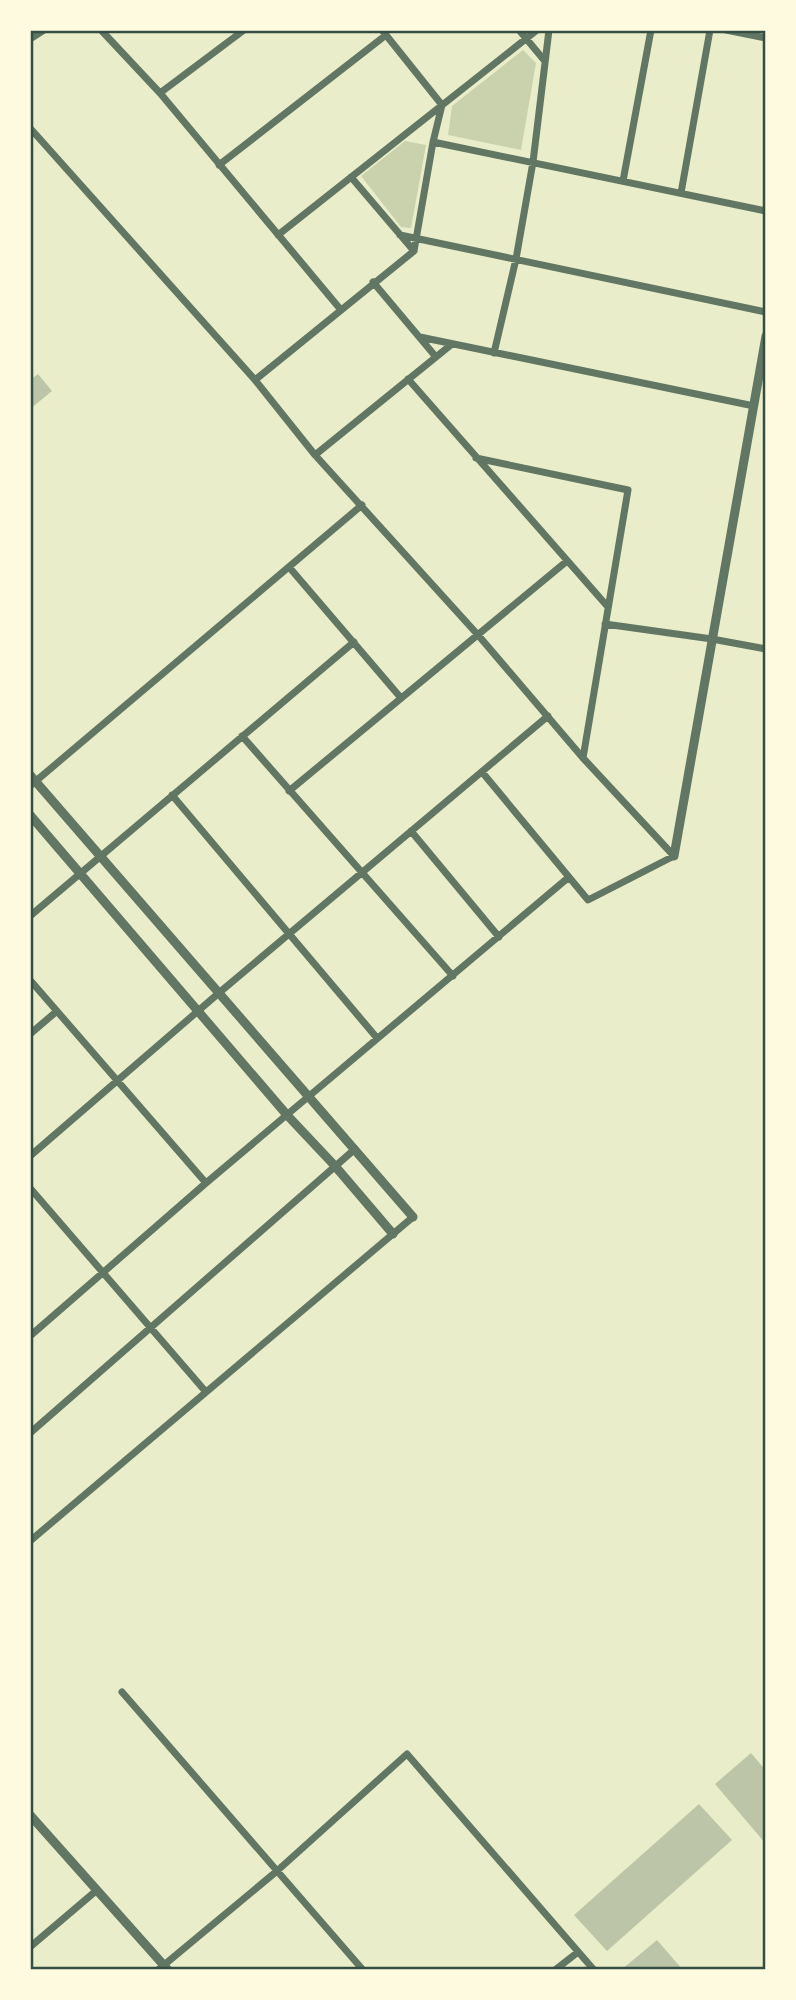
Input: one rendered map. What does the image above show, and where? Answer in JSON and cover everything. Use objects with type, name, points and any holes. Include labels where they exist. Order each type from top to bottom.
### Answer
[{"type":"street","points":[[30,40],[44,30]]},
{"type":"street","points":[[101,30],[160,93],[341,310]]},
{"type":"street","points":[[160,93],[244,30]]},
{"type":"street","points":[[519,30],[544,60]]},
{"type":"street","points":[[278,235],[537,30]]},
{"type":"street","points":[[494,353],[516,259],[533,162],[549,30]]},
{"type":"street","points":[[623,181],[651,30]]},
{"type":"street","points":[[681,193],[710,30]]},
{"type":"street","points":[[726,30],[766,38]]},
{"type":"street","points":[[219,165],[384,32],[442,105]]},
{"type":"street","points":[[255,380],[414,251],[442,105]]},
{"type":"street","points":[[30,128],[255,380],[315,455],[478,635],[583,758],[674,856]]},
{"type":"street","points":[[433,142],[766,211]]},
{"type":"street","points":[[351,177],[414,251]]},
{"type":"street","points":[[400,235],[766,312]]},
{"type":"street","points":[[373,282],[436,357]]},
{"type":"street","points":[[674,856],[766,336]]},
{"type":"street","points":[[420,337],[754,406]]},
{"type":"street","points":[[315,455],[452,344]]},
{"type":"street","points":[[408,379],[608,607]]},
{"type":"street","points":[[475,458],[628,490],[583,758]]},
{"type":"street","points":[[30,1541],[413,1217],[220,992],[32,781],[362,505]]},
{"type":"street","points":[[289,791],[567,561]]},
{"type":"street","points":[[289,567],[401,698]]},
{"type":"street","points":[[606,624],[766,649]]},
{"type":"street","points":[[30,916],[354,642]]},
{"type":"street","points":[[30,1156],[548,716]]},
{"type":"street","points":[[242,736],[453,975]]},
{"type":"street","points":[[482,772],[588,900],[674,856]]},
{"type":"street","points":[[172,795],[377,1038]]},
{"type":"street","points":[[30,815],[287,1115],[393,1234]]},
{"type":"street","points":[[411,831],[499,937]]},
{"type":"street","points":[[30,1336],[206,1183],[569,877]]},
{"type":"street","points":[[30,980],[206,1183]]},
{"type":"street","points":[[30,1034],[57,1011]]},
{"type":"street","points":[[30,1433],[355,1149]]},
{"type":"street","points":[[30,1188],[206,1392]]},
{"type":"street","points":[[122,1692],[363,1970]]},
{"type":"street","points":[[30,1815],[164,1969],[407,1754],[594,1970]]},
{"type":"street","points":[[30,1947],[97,1890]]},
{"type":"street","points":[[555,1970],[578,1952]]},
{"type":"green space","points":[[523,50],[536,63],[521,150],[448,135],[452,106]]},
{"type":"green space","points":[[405,141],[426,145],[411,228],[401,227],[361,176]]},
{"type":"building","points":[[38,374],[52,391],[30,409],[30,380]]},
{"type":"building","points":[[751,1753],[766,1771],[766,1844],[715,1784]]},
{"type":"building","points":[[699,1804],[732,1840],[607,1951],[574,1915]]},
{"type":"building","points":[[657,1940],[683,1970],[621,1970]]}]
